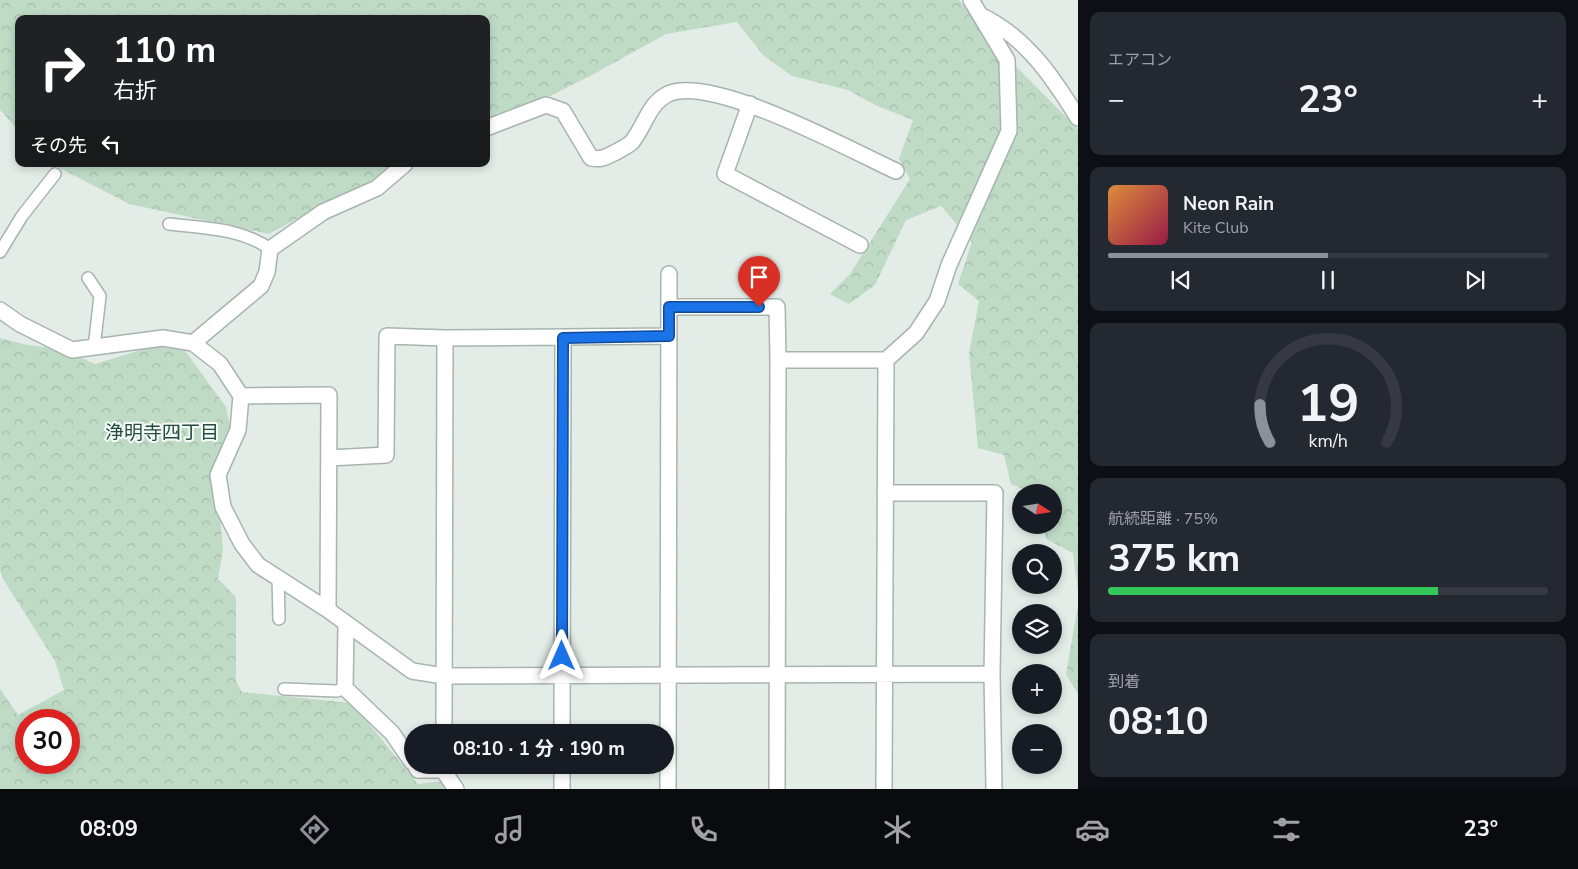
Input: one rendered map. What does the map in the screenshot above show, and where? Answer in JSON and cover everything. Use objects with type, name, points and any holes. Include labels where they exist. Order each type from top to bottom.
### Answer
[{"type":"street","points":[[778,360],[886,360],[916,333],[937,301],[953,257],[1009,131],[1007,60],[971,0]]},
{"type":"street","points":[[980,15],[1000,24],[1019,39],[1045,67],[1078,118]]},
{"type":"street","points":[[490,126],[546,105],[556,107],[563,111],[591,158],[602,160],[631,143],[646,115],[660,100],[669,94],[691,90],[719,94],[750,104],[896,171]]},
{"type":"street","points":[[750,104],[725,174],[860,245]]},
{"type":"street","points":[[193,343],[261,286],[267,272],[270,249],[323,212],[377,188],[402,167]]},
{"type":"street","points":[[668,789],[669,274]]},
{"type":"street","points":[[669,307],[776,307],[778,360],[777,789]]},
{"type":"street","points":[[0,310],[20,324],[72,350],[162,338],[193,343],[220,364],[241,396],[238,430],[218,475],[223,507],[242,544],[258,565],[328,610],[346,625],[412,670],[444,676],[992,674]]},
{"type":"street","points":[[329,458],[386,454],[387,336],[563,338],[669,336]]},
{"type":"street","points":[[444,724],[445,338]]},
{"type":"street","points":[[562,724],[563,338]]},
{"type":"street","points":[[884,789],[886,360]]},
{"type":"street","points":[[241,396],[329,395],[328,610]]},
{"type":"street","points":[[885,493],[995,493],[992,674],[994,789]]},
{"type":"street","points":[[346,625],[345,688],[392,733],[404,750]]},
{"type":"street","points":[[447,774],[456,789]]},
{"type":"street","points":[[562,774],[562,789]]},
{"type":"lane","points":[[0,252],[22,216],[54,174]]},
{"type":"lane","points":[[169,224],[241,234],[256,240],[270,249]]},
{"type":"lane","points":[[88,278],[100,296],[94,348]]},
{"type":"lane","points":[[278,578],[279,620]]},
{"type":"lane","points":[[284,689],[337,691],[345,688]]},
{"type":"green space","points":[[0,0],[959,0],[988,38],[1078,129],[1078,591],[1073,553],[1062,547],[1062,544],[1056,544],[1046,539],[1045,534],[1062,534],[1062,484],[1011,484],[1004,455],[978,448],[969,353],[979,301],[958,284],[972,242],[941,206],[906,220],[875,285],[849,304],[830,294],[850,274],[910,179],[899,159],[913,120],[875,105],[848,90],[792,76],[763,55],[737,22],[666,34],[592,75],[490,126],[490,15],[15,15],[15,127],[0,110]]},
{"type":"green space","points":[[58,167],[399,167],[320,206],[269,234],[129,204]]},
{"type":"green space","points":[[0,338],[27,345],[62,349],[95,364],[164,343],[183,348],[226,407],[231,431],[215,462],[223,549],[218,579],[236,597],[236,681],[242,692],[352,703],[404,767],[404,774],[410,774],[418,784],[443,781],[448,789],[0,789],[0,689],[15,711],[15,774],[80,774],[80,709],[29,709],[64,690],[55,661],[3,579],[0,571]]},
{"type":"green space","points":[[1078,605],[1078,694],[1066,674]]},
{"type":"district","name":"浄明寺四丁目","points":[[162,433]]},
{"type":"route","points":[[562,656],[563,338],[669,336],[669,307],[759,307]]}]
